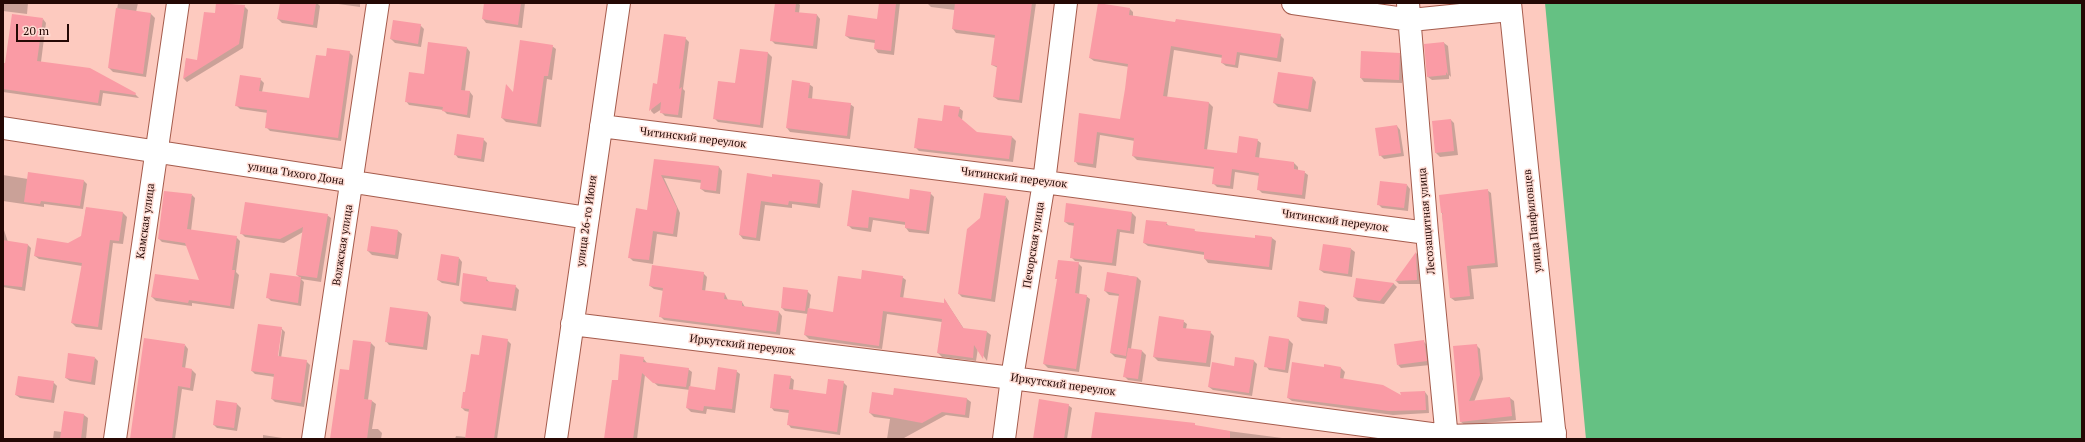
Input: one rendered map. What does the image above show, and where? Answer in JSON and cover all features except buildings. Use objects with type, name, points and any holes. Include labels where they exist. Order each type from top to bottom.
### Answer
[{"type":"street","name":"Камская улица","points":[[115,439],[178,3]]},
{"type":"street","name":"Волжская улица","points":[[313,439],[378,3]]},
{"type":"street","name":"улица 26-го Июня","points":[[556,439],[619,3]]},
{"type":"street","name":"Печорская улица","points":[[1004,439],[1012,378],[1044,182],[1066,3]]},
{"type":"street","points":[[1293,3],[1410,11],[1510,6]]},
{"type":"street","name":"улица Панфиловцев","points":[[1510,6],[1555,436]]},
{"type":"street","name":"Лесозащитная улица","points":[[1410,11],[1427,234],[1447,438]]},
{"type":"street","name":"Читинский переулок","points":[[601,126],[1044,182],[1427,234]]},
{"type":"street","name":"улица Тихого Дона","points":[[3,128],[156,150],[352,183],[588,218]]},
{"type":"street","name":"Иркутский переулок","points":[[572,324],[1012,378],[1447,438],[1555,436]]},
{"type":"green space","points":[[1545,3],[2082,3],[2082,439],[1586,439]]}]
